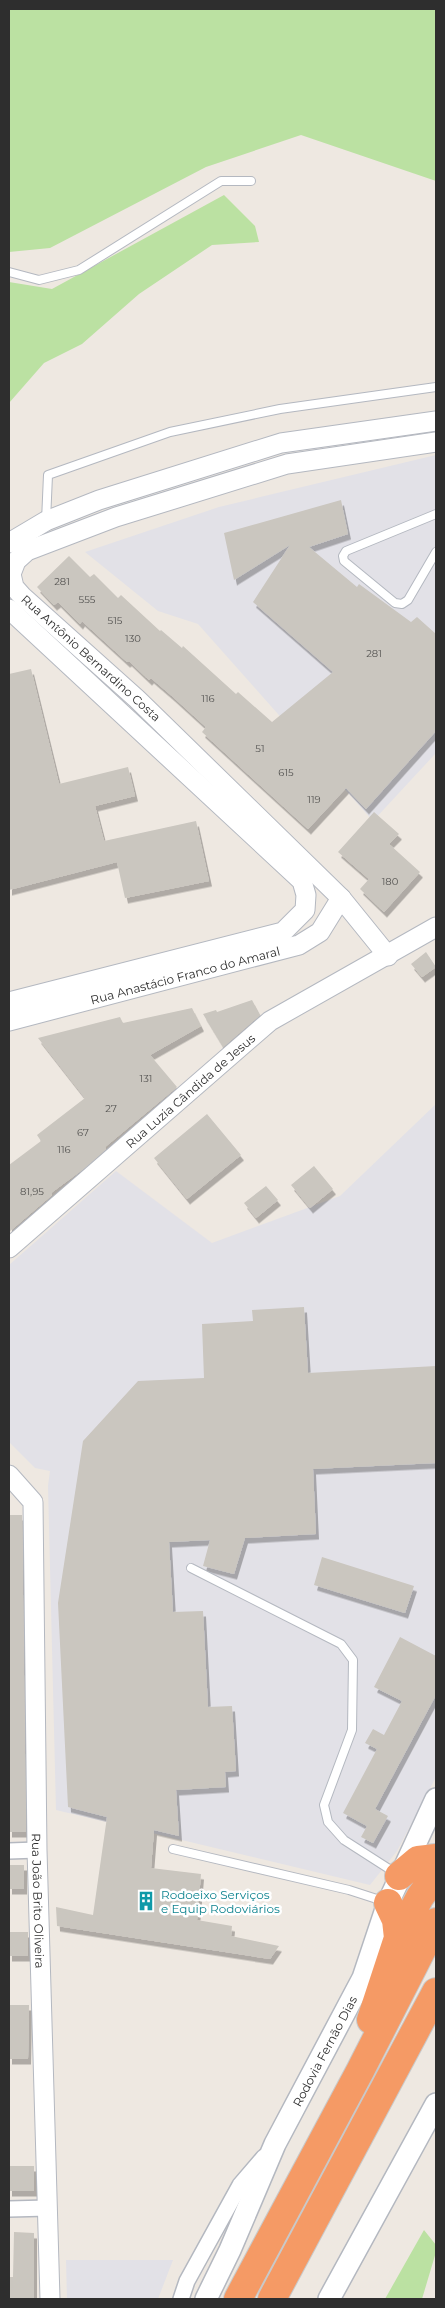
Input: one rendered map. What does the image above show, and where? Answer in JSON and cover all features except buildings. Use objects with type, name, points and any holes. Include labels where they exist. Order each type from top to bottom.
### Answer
[{"type":"highway","points":[[399,1876],[418,1860],[436,1858]]},
{"type":"highway","points":[[360,2071],[368,2027],[398,1938],[420,1897],[436,1875]]},
{"type":"highway","points":[[388,1903],[396,1920],[398,1938]]},
{"type":"highway","points":[[238,2299],[360,2071],[436,1922]]},
{"type":"highway","points":[[272,2299],[436,1992]]},
{"type":"main road","name":"Rodovia Fernão Dias","points":[[206,2299],[230,2250],[275,2144],[364,1978],[388,1903],[436,1800]]},
{"type":"main road","points":[[329,2299],[436,2104]]},
{"type":"street","points":[[9,543],[46,521],[98,500],[281,443],[436,421]]},
{"type":"street","name":"Rua Antônio Bernardino Costa","points":[[388,956],[341,898],[137,699],[22,596],[14,586],[10,574],[16,561],[27,551],[116,517],[287,464],[436,442]]},
{"type":"street","name":"Rua Antônio Bernardino Costa","points":[[9,609],[302,881]]},
{"type":"street","points":[[123,715],[137,699]]},
{"type":"street","name":"Rua Anastácio Franco do Amaral","points":[[9,1002],[284,932],[305,910],[306,895],[302,881]]},
{"type":"street","name":"Rua Anastácio Franco do Amaral","points":[[9,1021],[300,945],[320,932],[341,898]]},
{"type":"street","name":"Rua Luzia Cândida de Jesus","points":[[9,1248],[270,1021],[388,956],[436,927]]},
{"type":"street","name":"Rua João Brito Oliveira","points":[[9,1475],[33,1502],[37,1850],[50,2299]]},
{"type":"street","points":[[9,1851],[37,1850]]},
{"type":"street","points":[[181,2299],[187,2281],[240,2185],[275,2144]]},
{"type":"street","points":[[9,2209],[48,2208]]},
{"type":"lane","points":[[9,272],[39,280],[79,270],[220,180],[251,181]]},
{"type":"lane","points":[[46,521],[48,474],[170,432],[280,409],[436,387]]},
{"type":"lane","points":[[436,514],[346,551],[343,556],[344,561],[395,603],[402,604],[408,600],[436,552]]},
{"type":"lane","points":[[191,1568],[341,1644],[353,1660],[352,1730],[324,1805],[328,1822],[344,1840],[399,1876]]},
{"type":"lane","points":[[173,1849],[349,1890],[388,1903]]},
{"type":"shaded area","points":[[436,455],[436,753],[373,821],[198,624],[158,611],[85,552],[219,507]]},
{"type":"shaded area","points":[[436,1104],[436,1777],[397,1851],[370,1885],[56,1810],[48,1486],[50,1471],[35,1468],[9,1442],[9,1265],[116,1171],[212,1243],[340,1196]]},
{"type":"shaded area","points":[[66,2260],[173,2260],[158,2299],[67,2299]]},
{"type":"green space","points":[[9,9],[436,9],[436,181],[301,135],[206,167],[50,248],[9,252]]},
{"type":"green space","points":[[224,195],[255,226],[259,242],[212,245],[139,294],[82,344],[44,363],[9,403],[9,282],[52,289]]},
{"type":"green space","points":[[424,2230],[436,2245],[436,2252],[422,2299],[385,2299]]},
{"type":"place","name":"Rodoeixo Serviços e Equip Rodoviários","points":[[146,1901]]}]
